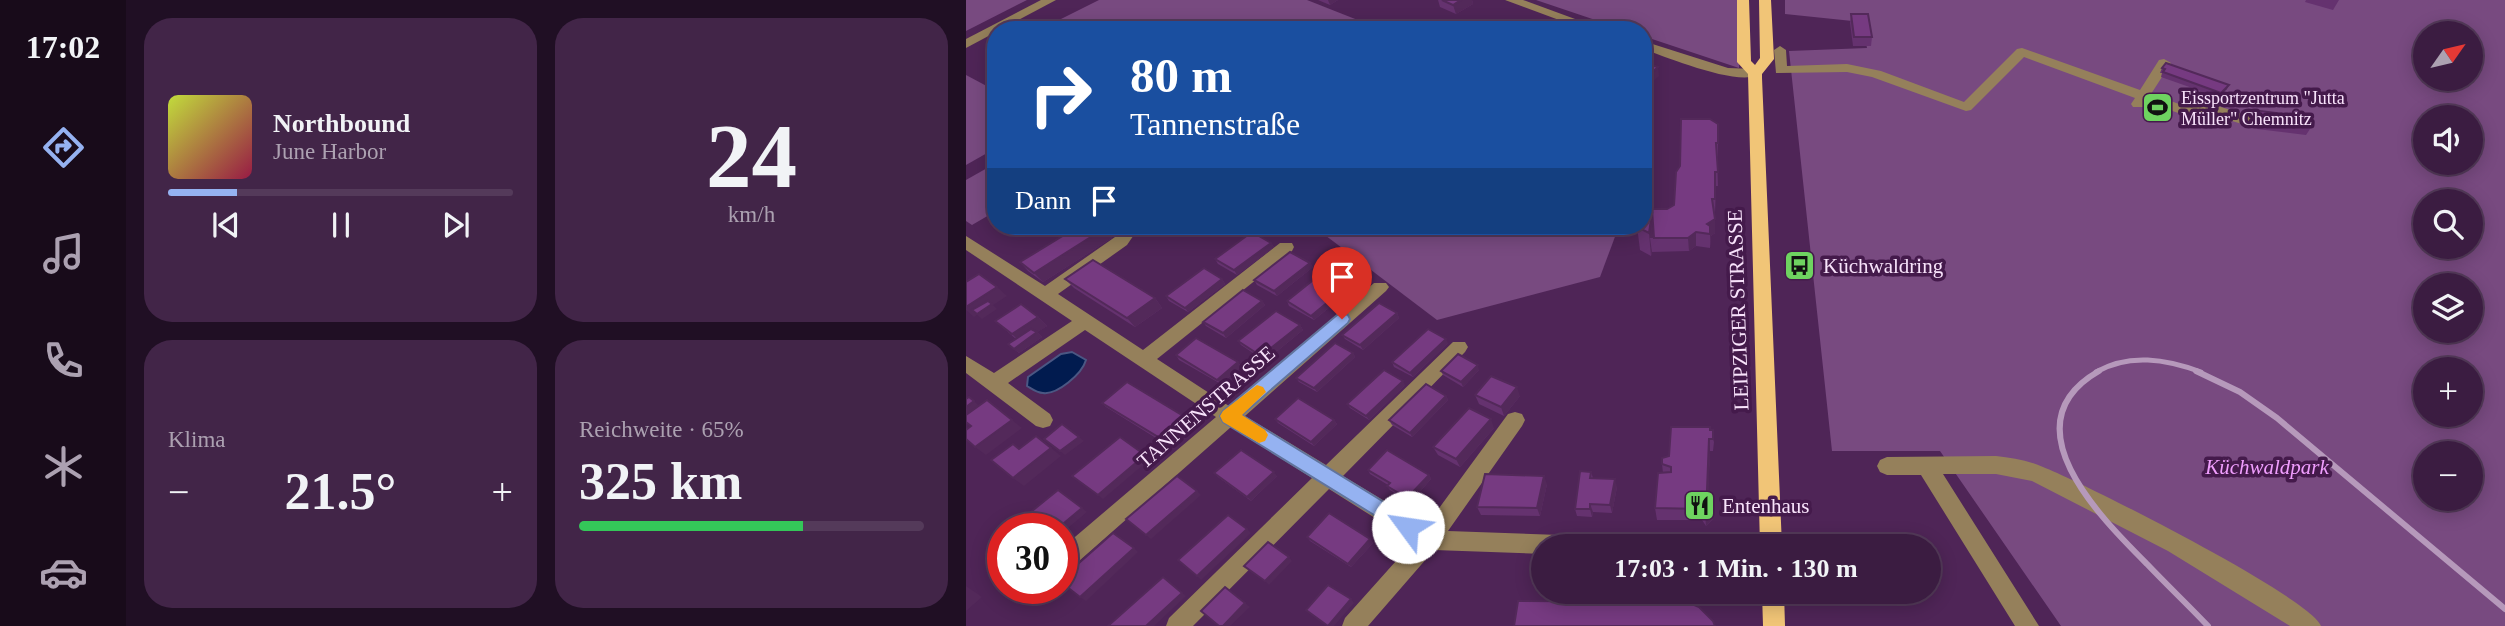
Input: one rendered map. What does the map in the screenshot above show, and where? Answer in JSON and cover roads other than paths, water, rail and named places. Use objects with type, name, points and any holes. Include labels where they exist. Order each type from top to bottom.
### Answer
[{"type":"main road","name":"LEIPZIGER STRASSE","points":[[1743,0],[1744,62],[1755,73]]},
{"type":"main road","name":"LEIPZIGER STRASSE","points":[[1765,0],[1767,59],[1755,73],[1771,534]]},
{"type":"main road","points":[[1773,604],[1774,626]]},
{"type":"street","points":[[1009,21],[1049,0]]},
{"type":"street","points":[[1511,0],[1573,21]]},
{"type":"street","points":[[966,44],[987,33]]},
{"type":"street","points":[[1652,48],[1727,72],[1755,73]]},
{"type":"street","points":[[1780,50],[1781,70],[1847,68],[1876,74],[1966,107],[2021,52],[2140,101],[2196,115]]},
{"type":"street","points":[[2140,101],[2164,63]]},
{"type":"street","points":[[2140,101],[2219,111],[2254,120]]},
{"type":"street","points":[[1044,295],[1121,241],[1125,235]]},
{"type":"street","points":[[966,242],[1229,416],[1429,540],[1531,544]]},
{"type":"street","points":[[1143,360],[1286,247]]},
{"type":"street","name":"TANNENSTRASSE","points":[[1078,548],[1380,287]]},
{"type":"street","points":[[994,383],[1084,322]]},
{"type":"street","points":[[1177,626],[1459,347]]},
{"type":"street","points":[[966,363],[1043,421]]},
{"type":"street","points":[[1353,626],[1429,540],[1516,420]]},
{"type":"street","points":[[1887,466],[1986,464],[2021,468],[2036,473],[2245,582],[2310,626]]},
{"type":"street","points":[[1926,466],[2028,626]]},
{"type":"water","points":[[1072,352],[1086,360],[1080,371],[1068,382],[1049,393],[1027,386],[1028,377],[1061,354]]},
{"type":"railway","points":[[2096,372],[2134,360],[2161,361],[2201,372]]},
{"type":"railway","points":[[2099,371],[2072,393],[2061,417],[2061,443],[2071,470],[2087,497],[2107,522],[2208,626]]},
{"type":"railway","points":[[2196,371],[2240,392],[2277,418],[2505,609]]},
{"type":"place","name":"Eissportzentrum \"Jutta Müller\" Chemnitz","points":[[2158,108]]},
{"type":"place","name":"Küchwaldring","points":[[1800,266]]},
{"type":"place","name":"Entenhaus","points":[[1699,506]]},
{"type":"park label","name":"Küchwaldpark","points":[[2267,467]]}]
